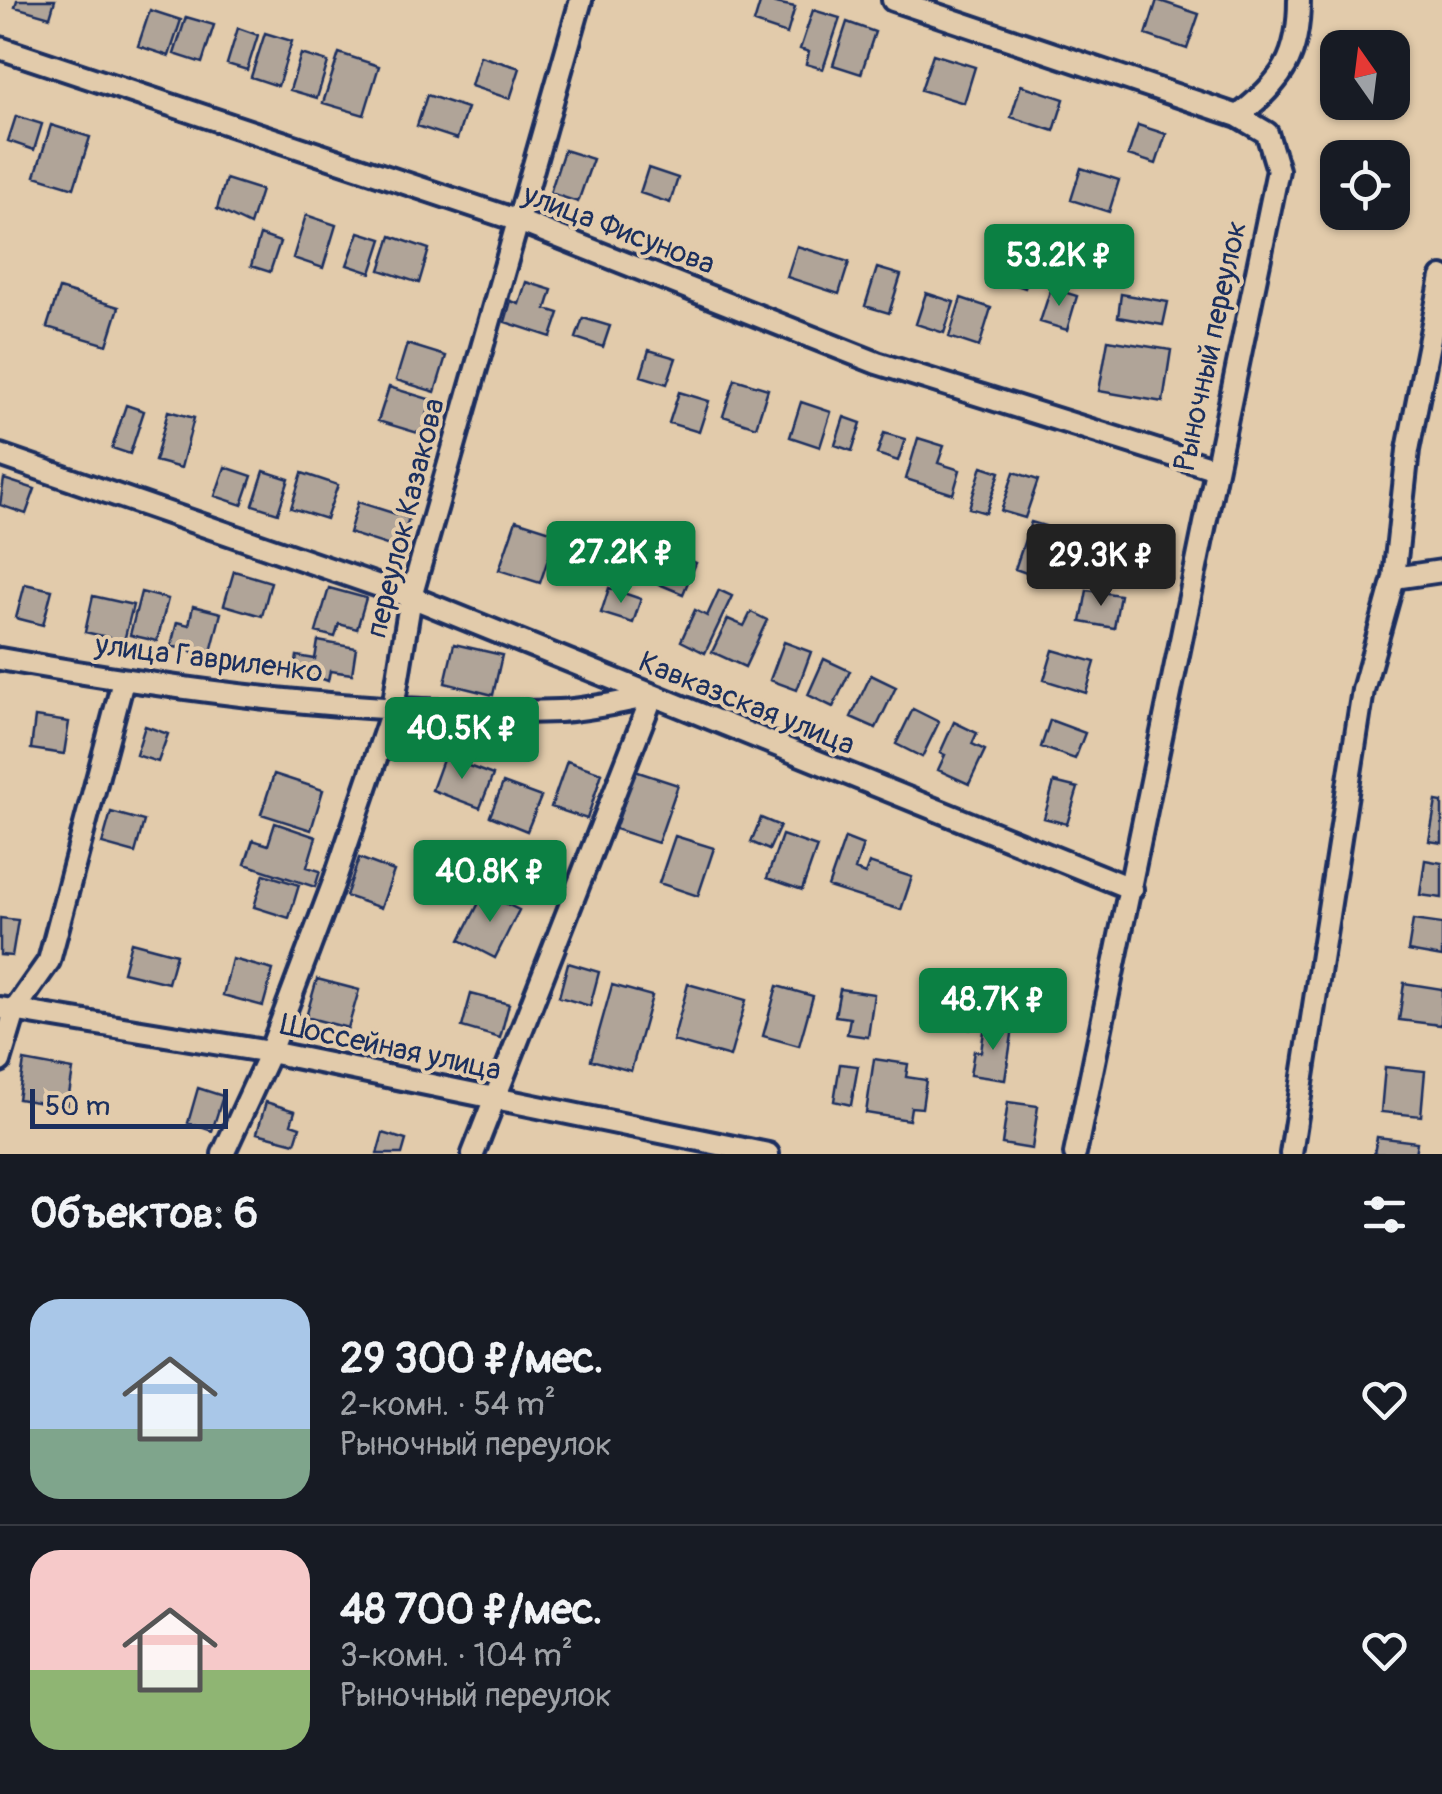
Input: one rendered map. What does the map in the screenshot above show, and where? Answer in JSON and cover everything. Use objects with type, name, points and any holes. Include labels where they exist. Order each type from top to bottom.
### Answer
[{"type":"street","name":"переулок Казакова","points":[[224,1154],[270,1052],[334,882],[392,708],[410,597],[581,0]]},
{"type":"street","points":[[892,0],[1238,116],[1270,91],[1299,40],[1299,0]]},
{"type":"street","name":"улица Фисунова","points":[[0,48],[516,220],[877,363],[1216,469]]},
{"type":"street","name":"Рыночный переулок","points":[[1075,1154],[1278,170],[1267,133],[1238,116]]},
{"type":"street","points":[[1291,1154],[1363,690],[1394,578],[1408,450],[1442,277]]},
{"type":"street","name":"Кавказская улица","points":[[0,455],[410,597],[1132,889]]},
{"type":"street","points":[[1394,578],[1442,571]]},
{"type":"street","name":"улица Гавриленко","points":[[0,659],[122,681],[392,708],[562,711],[652,697]]},
{"type":"street","points":[[0,1061],[8,1008],[49,961],[122,681]]},
{"type":"street","points":[[473,1154],[652,697]]},
{"type":"street","name":"Шоссейная улица","points":[[8,1008],[270,1052],[718,1150],[768,1154]]},
{"type":"building","points":[[17,0],[55,0],[50,17],[15,7]]},
{"type":"building","points":[[761,0],[795,7],[787,34],[754,23]]},
{"type":"building","points":[[1157,0],[1199,14],[1187,49],[1146,35]]},
{"type":"building","points":[[150,10],[181,20],[169,56],[138,46]]},
{"type":"building","points":[[813,10],[840,18],[823,69],[806,64],[809,52],[800,49]]},
{"type":"building","points":[[186,17],[214,25],[202,63],[174,54]]},
{"type":"building","points":[[847,22],[875,32],[861,74],[833,65]]},
{"type":"building","points":[[238,28],[258,35],[247,70],[227,64]]},
{"type":"building","points":[[265,33],[292,41],[278,86],[251,77]]},
{"type":"building","points":[[339,53],[379,66],[364,115],[323,103]]},
{"type":"building","points":[[301,54],[328,62],[317,98],[290,90]]},
{"type":"building","points":[[933,54],[975,67],[964,103],[921,90]]},
{"type":"building","points":[[480,56],[520,68],[510,99],[471,86]]},
{"type":"building","points":[[1021,85],[1064,99],[1054,131],[1011,117]]},
{"type":"building","points":[[427,95],[467,108],[457,139],[417,126]]},
{"type":"building","points":[[16,116],[42,124],[34,150],[8,141]]},
{"type":"building","points":[[51,125],[90,137],[74,188],[35,176]]},
{"type":"building","points":[[1138,125],[1166,134],[1156,164],[1128,155]]},
{"type":"building","points":[[564,150],[593,159],[578,202],[550,193]]},
{"type":"building","points":[[648,168],[678,178],[670,203],[640,193]]},
{"type":"building","points":[[1081,168],[1119,180],[1109,212],[1071,200]]},
{"type":"building","points":[[226,179],[261,190],[250,225],[217,209]]},
{"type":"building","points":[[306,215],[336,225],[323,268],[293,258]]},
{"type":"building","points":[[359,232],[382,239],[371,273],[347,265]]},
{"type":"building","points":[[260,235],[280,242],[270,272],[251,266]]},
{"type":"building","points":[[391,236],[429,249],[419,283],[380,270]]},
{"type":"building","points":[[797,246],[849,262],[839,294],[787,277]]},
{"type":"building","points":[[1020,252],[1036,257],[1025,288],[1010,283]]},
{"type":"building","points":[[877,268],[901,275],[889,313],[865,306]]},
{"type":"building","points":[[526,282],[552,290],[546,309],[559,313],[551,337],[505,322],[511,301],[519,304]]},
{"type":"building","points":[[1051,288],[1077,296],[1067,330],[1040,322]]},
{"type":"building","points":[[59,289],[119,307],[107,345],[47,327]]},
{"type":"building","points":[[926,293],[954,302],[944,333],[916,324]]},
{"type":"building","points":[[1121,294],[1168,302],[1163,325],[1118,317]]},
{"type":"building","points":[[961,298],[991,308],[979,347],[949,337]]},
{"type":"building","points":[[583,318],[610,326],[603,347],[576,338]]},
{"type":"building","points":[[1108,340],[1171,350],[1163,402],[1099,391]]},
{"type":"building","points":[[407,344],[446,356],[435,392],[396,380]]},
{"type":"building","points":[[649,350],[676,358],[667,384],[641,376]]},
{"type":"building","points":[[735,379],[768,389],[756,427],[723,416]]},
{"type":"building","points":[[389,387],[432,400],[421,434],[378,421]]},
{"type":"building","points":[[679,392],[709,401],[699,432],[669,423]]},
{"type":"building","points":[[801,402],[831,412],[820,447],[790,437]]},
{"type":"building","points":[[126,405],[144,411],[130,454],[112,448]]},
{"type":"building","points":[[168,411],[194,418],[181,468],[155,461]]},
{"type":"building","points":[[844,417],[861,423],[852,451],[835,445]]},
{"type":"building","points":[[884,433],[905,439],[898,461],[877,454]]},
{"type":"building","points":[[918,438],[944,446],[938,463],[960,470],[953,494],[906,479]]},
{"type":"building","points":[[982,466],[1000,472],[986,513],[969,508]]},
{"type":"building","points":[[225,467],[252,476],[242,505],[215,496]]},
{"type":"building","points":[[264,471],[289,479],[278,513],[253,505]]},
{"type":"building","points":[[1014,472],[1038,480],[1025,518],[1001,511]]},
{"type":"building","points":[[302,473],[338,485],[326,519],[291,508]]},
{"type":"building","points":[[4,479],[35,489],[26,514],[0,505]]},
{"type":"building","points":[[358,502],[409,518],[399,549],[349,533]]},
{"type":"building","points":[[516,520],[557,533],[540,583],[499,570]]},
{"type":"building","points":[[1031,522],[1045,526],[1042,533],[1059,539],[1046,580],[1015,569]]},
{"type":"building","points":[[667,551],[696,563],[683,594],[654,582]]},
{"type":"building","points":[[234,571],[271,582],[262,616],[224,605]]},
{"type":"building","points":[[25,584],[52,590],[43,625],[16,618]]},
{"type":"building","points":[[329,588],[366,598],[357,629],[339,624],[335,637],[316,632]]},
{"type":"building","points":[[609,588],[641,599],[633,623],[601,613]]},
{"type":"building","points":[[719,590],[732,596],[705,653],[681,641],[695,610],[707,616]]},
{"type":"building","points":[[1087,590],[1120,595],[1114,628],[1081,622]]},
{"type":"building","points":[[141,592],[168,599],[157,641],[130,635]]},
{"type":"building","points":[[93,596],[133,605],[124,641],[85,632]]},
{"type":"building","points":[[193,606],[221,613],[210,656],[171,646],[177,622],[189,625]]},
{"type":"building","points":[[751,612],[767,620],[745,667],[712,652],[728,619],[744,626]]},
{"type":"building","points":[[318,641],[356,648],[352,674],[330,671],[328,681],[295,669],[297,656],[315,659]]},
{"type":"building","points":[[784,642],[811,652],[797,690],[770,680]]},
{"type":"building","points":[[454,644],[502,655],[493,695],[445,683]]},
{"type":"building","points":[[1053,650],[1095,662],[1086,693],[1044,680]]},
{"type":"building","points":[[824,659],[850,671],[833,707],[808,695]]},
{"type":"building","points":[[871,675],[896,687],[876,728],[851,717]]},
{"type":"building","points":[[913,709],[939,722],[922,757],[896,744]]},
{"type":"building","points":[[35,717],[69,722],[64,754],[31,749]]},
{"type":"building","points":[[1050,720],[1085,733],[1075,759],[1041,747]]},
{"type":"building","points":[[954,722],[977,733],[972,744],[985,750],[969,784],[938,770],[945,755],[940,753]]},
{"type":"building","points":[[145,726],[168,734],[158,762],[136,755]]},
{"type":"building","points":[[444,757],[493,775],[480,808],[432,790]]},
{"type":"building","points":[[567,761],[602,773],[587,819],[551,807]]},
{"type":"building","points":[[635,771],[678,785],[658,843],[615,829]]},
{"type":"building","points":[[274,774],[323,790],[311,830],[261,814]]},
{"type":"building","points":[[1054,782],[1078,788],[1067,824],[1044,818]]},
{"type":"building","points":[[503,783],[541,797],[527,831],[490,816]]},
{"type":"building","points":[[1436,801],[1442,802],[1442,843],[1429,841]]},
{"type":"building","points":[[111,812],[144,821],[135,853],[102,844]]},
{"type":"building","points":[[761,818],[780,826],[769,850],[751,842]]},
{"type":"building","points":[[275,823],[316,837],[307,867],[320,871],[315,887],[245,864],[253,840],[268,845]]},
{"type":"building","points":[[782,835],[817,847],[802,890],[767,878]]},
{"type":"building","points":[[675,836],[714,848],[698,896],[659,883]]},
{"type":"building","points":[[845,838],[863,845],[855,870],[865,874],[869,863],[912,877],[901,910],[828,887]]},
{"type":"building","points":[[359,858],[394,871],[381,908],[346,896]]},
{"type":"building","points":[[1425,860],[1442,863],[1442,898],[1420,895]]},
{"type":"building","points":[[264,874],[299,885],[289,918],[254,907]]},
{"type":"building","points":[[484,893],[519,910],[495,958],[460,940]]},
{"type":"building","points":[[0,918],[18,920],[12,956],[0,955]]},
{"type":"building","points":[[1413,920],[1442,924],[1442,957],[1408,951]]},
{"type":"building","points":[[131,942],[176,954],[168,983],[123,972]]},
{"type":"building","points":[[232,959],[273,970],[263,1006],[223,995]]},
{"type":"building","points":[[568,963],[599,972],[590,1006],[559,997]]},
{"type":"building","points":[[317,979],[359,990],[348,1028],[306,1017]]},
{"type":"building","points":[[1017,979],[1040,983],[1038,998],[1046,999],[1044,1018],[1011,1013]]},
{"type":"building","points":[[1404,983],[1442,989],[1441,1025],[1399,1020]]},
{"type":"building","points":[[688,984],[746,1000],[730,1057],[673,1041]]},
{"type":"building","points":[[612,985],[652,996],[631,1071],[591,1060]]},
{"type":"building","points":[[777,986],[813,996],[799,1046],[763,1036]]},
{"type":"building","points":[[840,989],[874,994],[868,1037],[847,1034],[850,1018],[835,1016]]},
{"type":"building","points":[[471,994],[509,1004],[500,1038],[462,1027]]},
{"type":"building","points":[[949,996],[975,1000],[970,1029],[945,1025]]},
{"type":"building","points":[[985,1024],[1013,1028],[1005,1080],[970,1075],[974,1051],[981,1052]]},
{"type":"building","points":[[874,1059],[908,1064],[906,1077],[926,1080],[922,1108],[911,1107],[909,1120],[866,1113]]},
{"type":"building","points":[[24,1061],[73,1070],[67,1107],[18,1099]]},
{"type":"building","points":[[840,1064],[858,1066],[851,1105],[834,1101]]},
{"type":"building","points":[[1385,1067],[1425,1071],[1421,1116],[1381,1112]]},
{"type":"building","points":[[198,1088],[223,1096],[212,1131],[188,1123]]},
{"type":"building","points":[[266,1102],[295,1111],[291,1124],[300,1127],[295,1143],[257,1133]]},
{"type":"building","points":[[1008,1102],[1038,1106],[1032,1149],[1002,1144]]},
{"type":"building","points":[[383,1133],[406,1140],[402,1154],[377,1154]]},
{"type":"building","points":[[1377,1137],[1417,1142],[1415,1154],[1374,1154]]}]
